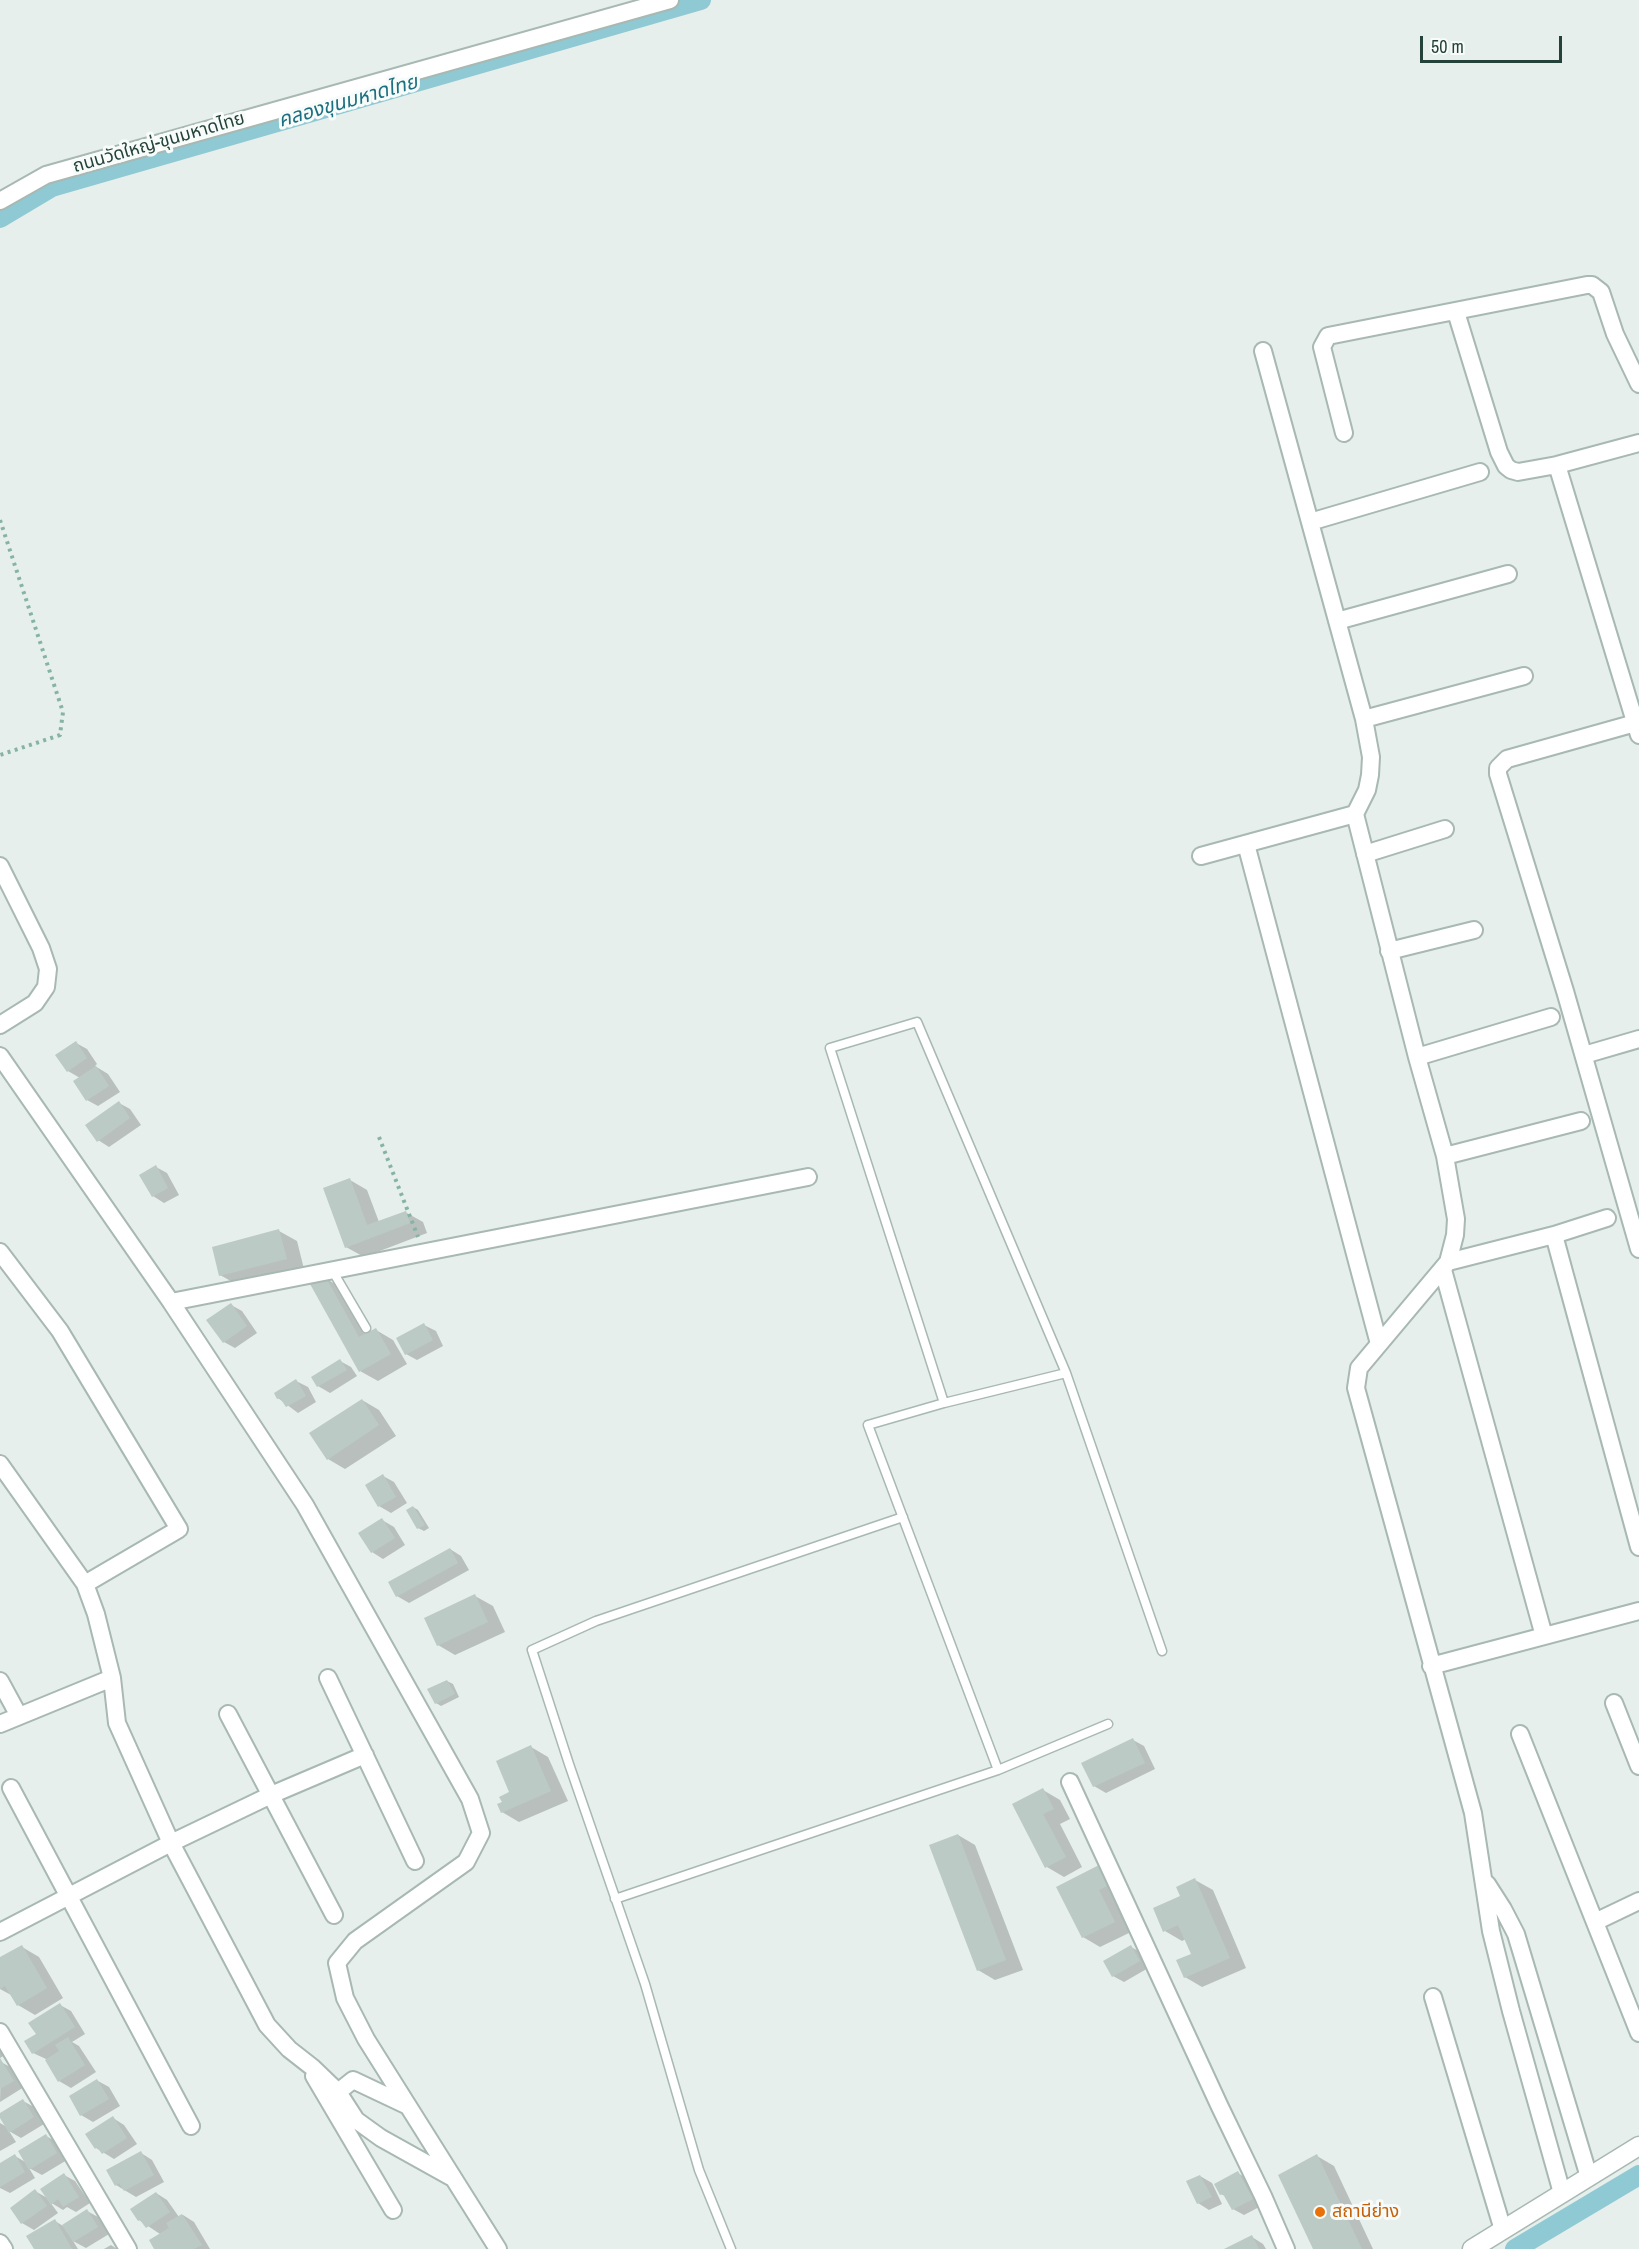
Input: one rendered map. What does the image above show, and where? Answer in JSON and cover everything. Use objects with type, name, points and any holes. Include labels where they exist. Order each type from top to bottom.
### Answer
[{"type":"street","name":"ถนนวัดใหญ่-ขุนมหาดไทย","points":[[0,201],[46,175],[670,0]]},
{"type":"street","points":[[1344,433],[1322,348],[1328,336],[1592,285],[1601,292],[1615,334],[1639,384]]},
{"type":"street","points":[[1456,312],[1499,452],[1506,466],[1518,472],[1557,465],[1639,443]]},
{"type":"street","points":[[1263,351],[1364,719],[1371,757],[1370,775],[1367,790],[1355,814],[1389,951],[1445,1156],[1456,1219],[1455,1235],[1445,1266],[1359,1368],[1356,1388],[1473,1813],[1491,1931],[1510,2011],[1562,2193]]},
{"type":"street","points":[[1557,465],[1638,727],[1507,759],[1498,768],[1498,774],[1584,1055],[1639,1249]]},
{"type":"street","points":[[1310,522],[1480,472]]},
{"type":"street","points":[[1337,621],[1508,573]]},
{"type":"street","points":[[1364,719],[1524,676]]},
{"type":"street","points":[[1202,856],[1355,814]]},
{"type":"street","points":[[1365,854],[1445,829]]},
{"type":"street","points":[[1246,844],[1379,1344]]},
{"type":"street","points":[[0,866],[41,948],[48,969],[46,987],[35,1003],[0,1024]]},
{"type":"street","points":[[1389,951],[1474,930]]},
{"type":"street","points":[[1417,1057],[1551,1017]]},
{"type":"street","points":[[1584,1055],[1639,1040]]},
{"type":"street","points":[[0,1056],[171,1302],[305,1505],[470,1799],[481,1833],[466,1862],[356,1941],[337,1963],[345,1998],[366,2039],[498,2249]]},
{"type":"street","points":[[1445,1156],[1581,1121]]},
{"type":"street","points":[[171,1302],[808,1177]]},
{"type":"street","points":[[1445,1266],[1607,1218]]},
{"type":"street","points":[[1554,1235],[1639,1547]]},
{"type":"street","points":[[0,1252],[60,1331],[179,1529],[85,1584]]},
{"type":"street","points":[[1445,1266],[1544,1636]]},
{"type":"street","points":[[0,1464],[85,1584],[96,1614],[112,1678],[117,1723],[171,1843],[267,2025],[338,2092],[356,2120],[381,2138],[454,2179]]},
{"type":"street","points":[[1431,1666],[1639,1611]]},
{"type":"street","points":[[0,1724],[112,1678]]},
{"type":"street","points":[[328,1678],[416,1861]]},
{"type":"street","points":[[0,1682],[19,1716]]},
{"type":"street","points":[[1614,1703],[1639,1766]]},
{"type":"street","points":[[228,1714],[334,1915]]},
{"type":"street","points":[[1520,1734],[1639,2033]]},
{"type":"street","points":[[0,1932],[171,1843],[271,1795],[365,1755]]},
{"type":"street","points":[[1070,1782],[1286,2249]]},
{"type":"street","points":[[11,1788],[191,2126]]},
{"type":"street","points":[[1483,1878],[1516,1934],[1590,2176]]},
{"type":"street","points":[[1594,1922],[1639,1901]]},
{"type":"street","points":[[1433,1997],[1503,2230]]},
{"type":"street","points":[[0,2032],[128,2249]]},
{"type":"street","points":[[304,2061],[393,2210]]},
{"type":"street","points":[[338,2092],[353,2080],[408,2106]]},
{"type":"street","points":[[1472,2249],[1639,2146]]},
{"type":"street","points":[[0,2243],[4,2249]]},
{"type":"lane","points":[[944,1403],[830,1048],[917,1022],[1066,1373],[1162,1651]]},
{"type":"lane","points":[[331,1270],[366,1328]]},
{"type":"lane","points":[[998,1770],[868,1425],[944,1403],[1066,1373]]},
{"type":"lane","points":[[731,2249],[699,2170],[645,1983],[532,1650],[596,1621],[903,1517]]},
{"type":"lane","points":[[615,1899],[998,1770],[1108,1724]]},
{"type":"path","points":[[0,520],[63,712],[60,735],[0,755]]},
{"type":"path","points":[[379,1137],[424,1252]]},
{"type":"building","points":[[76,1041],[87,1058],[67,1072],[55,1055]]},
{"type":"building","points":[[96,1066],[109,1086],[86,1101],[73,1081]]},
{"type":"building","points":[[119,1101],[130,1118],[97,1142],[85,1125]]},
{"type":"building","points":[[156,1165],[168,1188],[152,1197],[139,1175]]},
{"type":"building","points":[[350,1178],[367,1225],[406,1211],[410,1223],[345,1248],[323,1188]]},
{"type":"building","points":[[279,1229],[287,1259],[219,1276],[212,1247]]},
{"type":"building","points":[[325,1276],[359,1337],[376,1328],[391,1354],[359,1372],[310,1284]]},
{"type":"building","points":[[231,1303],[247,1326],[223,1343],[206,1320]]},
{"type":"building","points":[[424,1323],[433,1340],[405,1355],[396,1338]]},
{"type":"building","points":[[340,1359],[347,1370],[317,1387],[311,1377]]},
{"type":"building","points":[[296,1379],[306,1396],[286,1407],[274,1393]]},
{"type":"building","points":[[362,1399],[379,1425],[327,1460],[309,1433]]},
{"type":"building","points":[[383,1474],[396,1497],[378,1507],[365,1485]]},
{"type":"building","points":[[413,1506],[425,1525],[417,1529],[406,1510]]},
{"type":"building","points":[[382,1518],[395,1538],[371,1553],[358,1533]]},
{"type":"building","points":[[450,1548],[458,1563],[396,1597],[388,1582]]},
{"type":"building","points":[[475,1594],[488,1622],[437,1646],[424,1618]]},
{"type":"building","points":[[447,1680],[455,1694],[435,1704],[427,1689]]},
{"type":"building","points":[[1133,1738],[1145,1763],[1093,1787],[1081,1763]]},
{"type":"building","points":[[531,1745],[551,1791],[501,1813],[497,1804],[502,1802],[499,1797],[509,1792],[496,1761]]},
{"type":"building","points":[[1043,1788],[1054,1809],[1043,1814],[1066,1857],[1045,1868],[1012,1804]]},
{"type":"building","points":[[958,1834],[1006,1960],[977,1971],[929,1845]]},
{"type":"building","points":[[1099,1865],[1109,1885],[1099,1890],[1115,1922],[1082,1938],[1056,1887]]},
{"type":"building","points":[[1195,1878],[1230,1958],[1184,1978],[1176,1960],[1191,1954],[1178,1925],[1163,1932],[1153,1908],[1180,1896],[1176,1887]]},
{"type":"building","points":[[22,1945],[47,1988],[17,2006],[5,1986],[0,1989],[0,1957]]},
{"type":"building","points":[[1131,1945],[1140,1961],[1112,1977],[1103,1961]]},
{"type":"building","points":[[60,2003],[75,2027],[32,2054],[24,2041],[36,2034],[28,2023]]},
{"type":"building","points":[[68,2037],[85,2065],[58,2082],[45,2060],[59,2051],[55,2045]]},
{"type":"building","points":[[0,2058],[14,2081],[0,2089]]},
{"type":"building","points":[[97,2079],[109,2099],[80,2116],[69,2096]]},
{"type":"building","points":[[23,2099],[34,2117],[9,2133],[0,2118],[0,2113]]},
{"type":"building","points":[[113,2116],[127,2138],[102,2154],[97,2147],[95,2149],[85,2134]]},
{"type":"building","points":[[46,2134],[57,2153],[29,2170],[18,2151]]},
{"type":"building","points":[[141,2151],[154,2175],[124,2191],[119,2183],[115,2186],[106,2170]]},
{"type":"building","points":[[15,2154],[25,2172],[0,2187],[0,2163]]},
{"type":"building","name":"สถานีย่าง","points":[[1317,2154],[1362,2249],[1313,2249],[1278,2175]]},
{"type":"building","points":[[1238,2171],[1253,2199],[1232,2210],[1214,2184]]},
{"type":"building","points":[[64,2173],[79,2197],[63,2207],[58,2199],[51,2205],[40,2189]]},
{"type":"building","points":[[1200,2175],[1212,2197],[1197,2204],[1186,2181]]},
{"type":"building","points":[[35,2189],[47,2206],[21,2224],[10,2208]]},
{"type":"building","points":[[156,2192],[170,2212],[146,2228],[130,2209]]},
{"type":"building","points":[[87,2209],[98,2227],[73,2242],[62,2225]]},
{"type":"building","points":[[182,2214],[202,2245],[194,2249],[154,2249],[149,2240],[169,2228],[166,2223]]},
{"type":"building","points":[[55,2219],[72,2249],[34,2249],[26,2236]]},
{"type":"building","points":[[1252,2235],[1259,2249],[1224,2249]]},
{"type":"waterway","name":"คลองขุนมหาดไทย","points":[[0,218],[52,187],[701,0]]},
{"type":"waterway","points":[[1515,2249],[1639,2175]]},
{"type":"place","name":"สถานีย่าง","points":[[1320,2212]]}]
